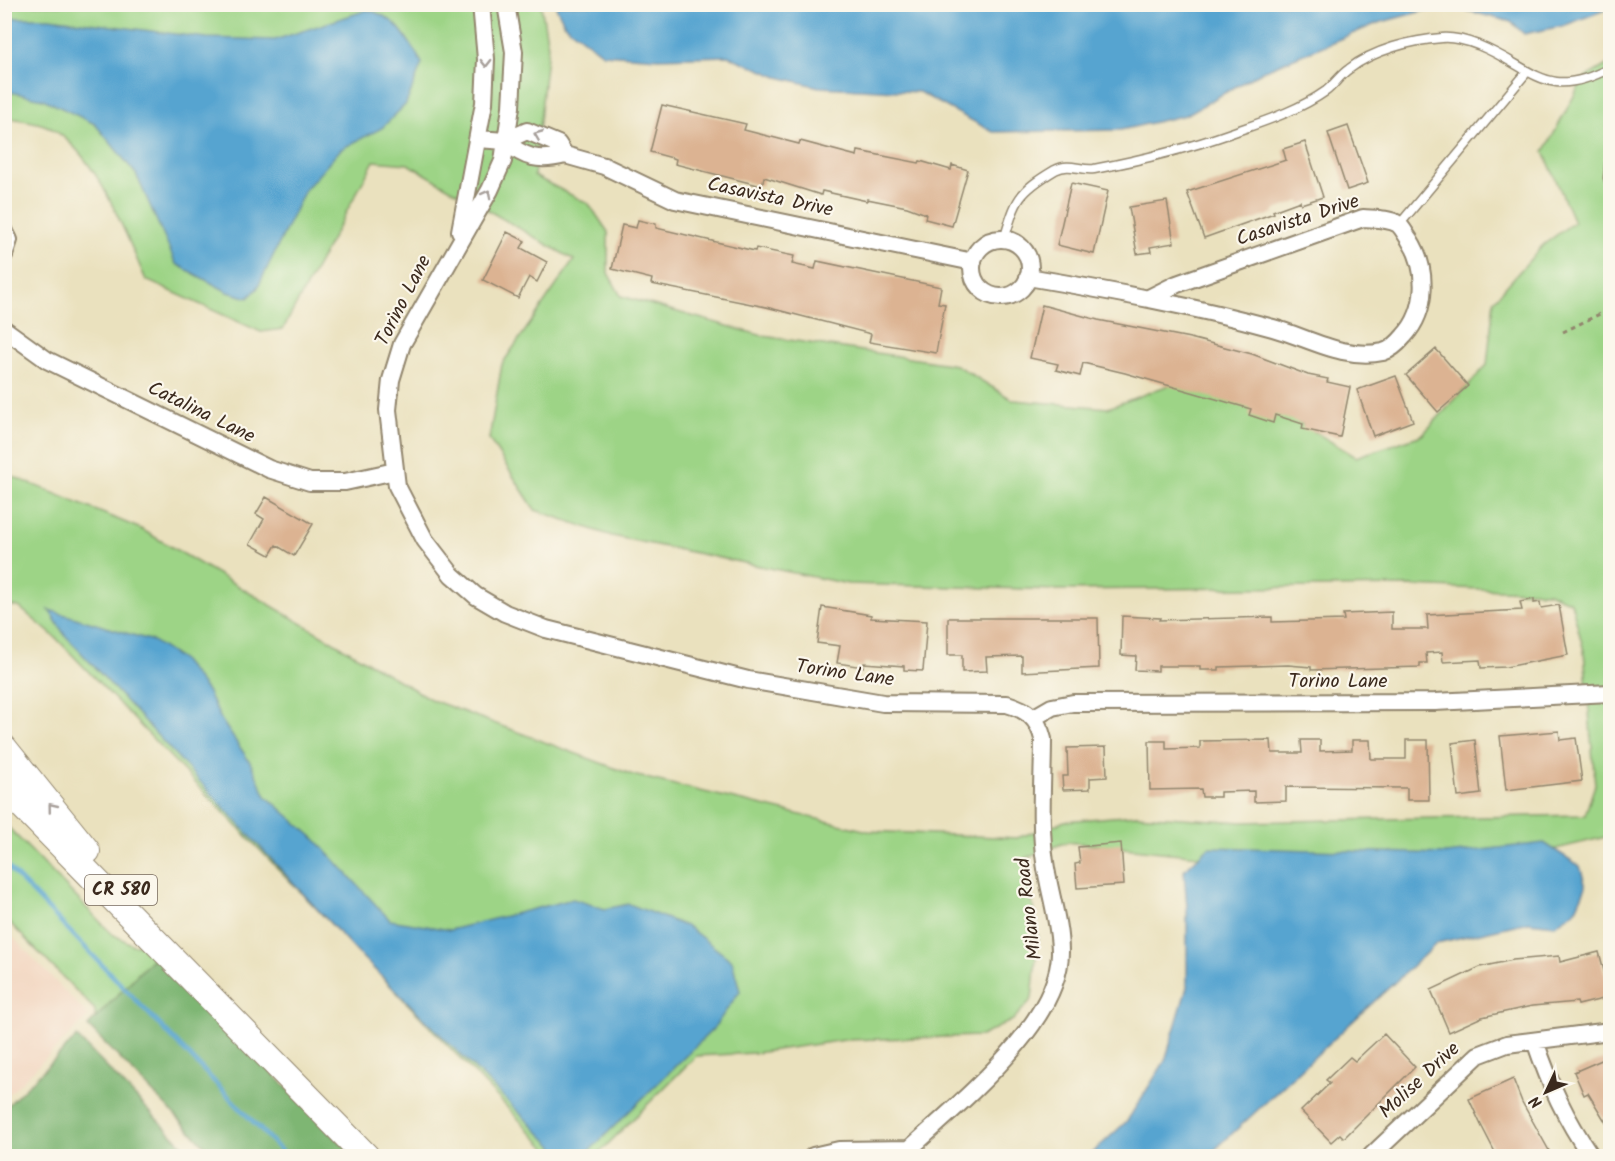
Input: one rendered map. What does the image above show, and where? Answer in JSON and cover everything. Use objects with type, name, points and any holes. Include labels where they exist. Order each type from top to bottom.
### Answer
[{"type":"main road","name":"CR 580","points":[[4,748],[89,853],[240,1028]]},
{"type":"main road","name":"CR 580","points":[[4,787],[366,1156]]},
{"type":"street","name":"Torino Lane","points":[[457,244],[484,103],[486,59],[481,4]]},
{"type":"street","name":"Torino Lane","points":[[506,4],[514,52],[503,161],[490,189],[402,344],[391,380],[388,410],[397,486],[410,514],[425,540],[452,575],[476,596],[505,613],[546,629],[748,680],[882,703],[1007,704],[1025,710],[1034,718],[1052,707],[1073,703],[1435,702],[1611,693]]},
{"type":"street","points":[[478,139],[505,141]]},
{"type":"street","name":"Casavista Drive","points":[[505,141],[521,156],[552,158],[565,155],[604,166],[675,200],[973,262]]},
{"type":"street","name":"Casavista Drive","points":[[1149,298],[1177,284],[1363,219],[1384,219],[1399,225]]},
{"type":"street","points":[[1029,277],[1149,298],[1274,328],[1343,351],[1385,351],[1398,343],[1414,325],[1422,303],[1422,275],[1413,246],[1399,225]]},
{"type":"street","points":[[4,230],[9,240],[4,255]]},
{"type":"street","points":[[1004,240],[1017,243],[1023,250],[1030,267],[1029,277],[1024,285],[1009,296],[990,294],[976,281],[973,262],[982,246],[989,241],[1004,240]]},
{"type":"street","name":"Catalina Lane","points":[[4,329],[47,360],[269,469],[310,482],[345,482],[395,471]]},
{"type":"street","name":"Milano Road","points":[[813,1156],[839,1150],[906,1153],[1017,1046],[1040,1012],[1054,983],[1060,952],[1042,837],[1043,739],[1040,724],[1034,718]]},
{"type":"street","name":"Molise Drive","points":[[1375,1155],[1478,1055],[1507,1044],[1611,1031]]},
{"type":"street","points":[[1535,1041],[1551,1089],[1568,1122],[1591,1156]]},
{"type":"lane","points":[[1004,240],[1021,195],[1027,187],[1055,170],[1072,165],[1090,169],[1102,167],[1168,153],[1231,133],[1298,107],[1328,90],[1350,68],[1391,49],[1422,40],[1446,37],[1467,41],[1497,53],[1527,72],[1557,84],[1575,84],[1611,68]]},
{"type":"lane","points":[[1399,225],[1527,72]]},
{"type":"lane","points":[[1611,156],[1608,178],[1611,184]]},
{"type":"path","points":[[1563,332],[1611,309]]},
{"type":"shaded area","points":[[5,929],[89,1016],[5,1098]]},
{"type":"green space","points":[[4,5],[541,5],[548,46],[534,176],[589,204],[608,232],[608,273],[621,296],[763,336],[956,365],[1013,400],[1108,408],[1211,369],[1356,457],[1422,435],[1487,365],[1494,300],[1543,245],[1574,222],[1544,152],[1583,79],[1610,63],[1610,836],[1473,869],[1363,856],[1199,856],[1067,842],[1025,858],[1038,937],[1032,999],[1013,1020],[981,1036],[845,1040],[755,1053],[696,1056],[596,1156],[554,1156],[57,639],[19,607],[5,605],[5,473],[141,529],[432,700],[633,775],[868,831],[1017,838],[1065,821],[1136,815],[1242,822],[1585,815],[1595,785],[1584,651],[1571,602],[1548,592],[1411,586],[1058,590],[848,584],[612,536],[535,510],[489,439],[502,364],[574,260],[408,164],[374,161],[283,329],[261,332],[146,280],[108,196],[82,156],[66,139],[49,127],[5,117]]},
{"type":"green space","points":[[4,823],[112,934],[133,945],[146,944],[156,955],[95,1019],[95,1010],[5,918]]},
{"type":"green space","points":[[156,955],[354,1156],[215,1156],[88,1026]]},
{"type":"green space","points":[[77,1037],[193,1156],[5,1156],[5,1108]]},
{"type":"water","points":[[1610,4],[1610,8],[1563,26],[1524,34],[1511,22],[1445,5],[1378,23],[1263,71],[1186,115],[1121,130],[993,132],[919,92],[819,87],[778,77],[728,56],[658,58],[603,54],[565,25],[555,5]]},
{"type":"water","points":[[367,10],[378,13],[394,23],[406,37],[422,63],[406,104],[382,128],[341,149],[305,190],[257,289],[248,298],[228,292],[176,264],[136,174],[95,124],[43,99],[5,91],[5,18],[49,18],[207,38],[275,40]]},
{"type":"water","points":[[49,610],[153,641],[183,661],[207,691],[222,721],[250,762],[266,796],[315,839],[390,920],[450,930],[573,899],[605,909],[629,904],[688,927],[732,961],[740,991],[713,1029],[584,1156],[563,1156],[356,951],[64,634]]},
{"type":"water","points":[[1544,843],[1580,866],[1586,887],[1575,911],[1555,925],[1528,922],[1437,943],[1208,1156],[1089,1156],[1127,1121],[1165,1061],[1187,987],[1187,908],[1184,870],[1209,847],[1446,854]]},
{"type":"building","points":[[662,105],[746,124],[744,130],[799,144],[800,141],[857,156],[858,151],[919,163],[920,161],[951,170],[952,165],[968,170],[952,226],[925,219],[926,214],[907,207],[822,191],[821,195],[764,177],[762,186],[675,164],[676,159],[650,152]]},
{"type":"building","points":[[1348,126],[1368,183],[1347,190],[1328,133]]},
{"type":"building","points":[[1305,142],[1323,197],[1301,204],[1300,201],[1273,211],[1274,213],[1204,238],[1187,192],[1286,160],[1283,149]]},
{"type":"building","points":[[1071,183],[1108,191],[1094,254],[1057,245]]},
{"type":"building","points":[[1167,201],[1174,243],[1150,247],[1151,252],[1137,254],[1129,207]]},
{"type":"building","points":[[638,220],[656,224],[656,228],[755,251],[756,248],[794,256],[792,264],[815,269],[817,261],[941,287],[938,303],[945,304],[936,353],[869,342],[871,334],[766,307],[651,284],[652,279],[612,269],[622,225],[636,228]]},
{"type":"building","points":[[507,232],[525,241],[521,248],[547,262],[537,282],[529,277],[518,298],[483,280]]},
{"type":"building","points":[[1042,305],[1098,320],[1190,338],[1252,354],[1308,375],[1328,379],[1327,382],[1350,387],[1340,437],[1302,429],[1303,424],[1275,415],[1273,423],[1249,415],[1251,409],[1083,363],[1080,376],[1056,370],[1058,364],[1030,358]]},
{"type":"building","points":[[1436,349],[1468,386],[1438,412],[1406,375]]},
{"type":"building","points":[[1396,376],[1413,421],[1373,436],[1357,390]]},
{"type":"building","points":[[266,497],[313,524],[294,556],[276,545],[270,555],[250,544],[264,519],[256,514]]},
{"type":"building","points":[[1534,599],[1534,603],[1540,602],[1541,608],[1559,605],[1568,655],[1506,667],[1481,668],[1480,660],[1443,662],[1442,652],[1426,653],[1427,663],[1420,663],[1420,667],[1311,670],[1311,667],[1288,665],[1219,667],[1219,670],[1200,670],[1200,666],[1158,666],[1158,671],[1135,670],[1136,656],[1121,655],[1122,616],[1160,618],[1159,620],[1272,617],[1272,622],[1344,620],[1343,614],[1392,612],[1392,629],[1428,629],[1427,615],[1522,610],[1520,602]]},
{"type":"building","points":[[822,607],[871,615],[871,618],[927,621],[923,671],[904,670],[904,666],[864,663],[863,667],[837,663],[840,646],[817,643]]},
{"type":"building","points":[[948,618],[1098,618],[1099,668],[1022,672],[1022,656],[986,657],[987,671],[962,672],[962,655],[948,655]]},
{"type":"building","points":[[1559,731],[1560,740],[1576,738],[1582,781],[1506,790],[1500,736]]},
{"type":"building","points":[[1271,740],[1272,753],[1302,753],[1301,740],[1320,740],[1320,751],[1352,750],[1352,740],[1370,740],[1371,759],[1406,759],[1406,740],[1428,740],[1429,800],[1407,800],[1407,788],[1286,787],[1286,801],[1254,802],[1254,791],[1220,792],[1220,797],[1202,797],[1201,789],[1150,790],[1149,741],[1166,741],[1166,749],[1200,748],[1200,741]]},
{"type":"building","points":[[1475,740],[1481,794],[1458,797],[1452,743]]},
{"type":"building","points":[[1106,747],[1107,777],[1090,778],[1090,789],[1063,790],[1062,776],[1068,776],[1067,748]]},
{"type":"building","points":[[1121,843],[1124,885],[1077,888],[1075,864],[1080,863],[1078,847]]},
{"type":"building","points":[[1599,952],[1611,997],[1578,1005],[1577,1002],[1532,1006],[1482,1017],[1449,1032],[1431,990],[1480,967],[1513,960],[1559,956],[1560,962]]},
{"type":"building","points":[[1384,1034],[1415,1067],[1344,1138],[1340,1134],[1331,1142],[1301,1111],[1330,1083],[1326,1080],[1350,1057],[1355,1061]]},
{"type":"building","points":[[1611,1056],[1611,1131],[1588,1093],[1584,1095],[1574,1072]]},
{"type":"building","points":[[1513,1079],[1522,1102],[1552,1156],[1497,1156],[1481,1125],[1469,1099]]},
{"type":"waterway","points":[[4,863],[286,1156]]}]
